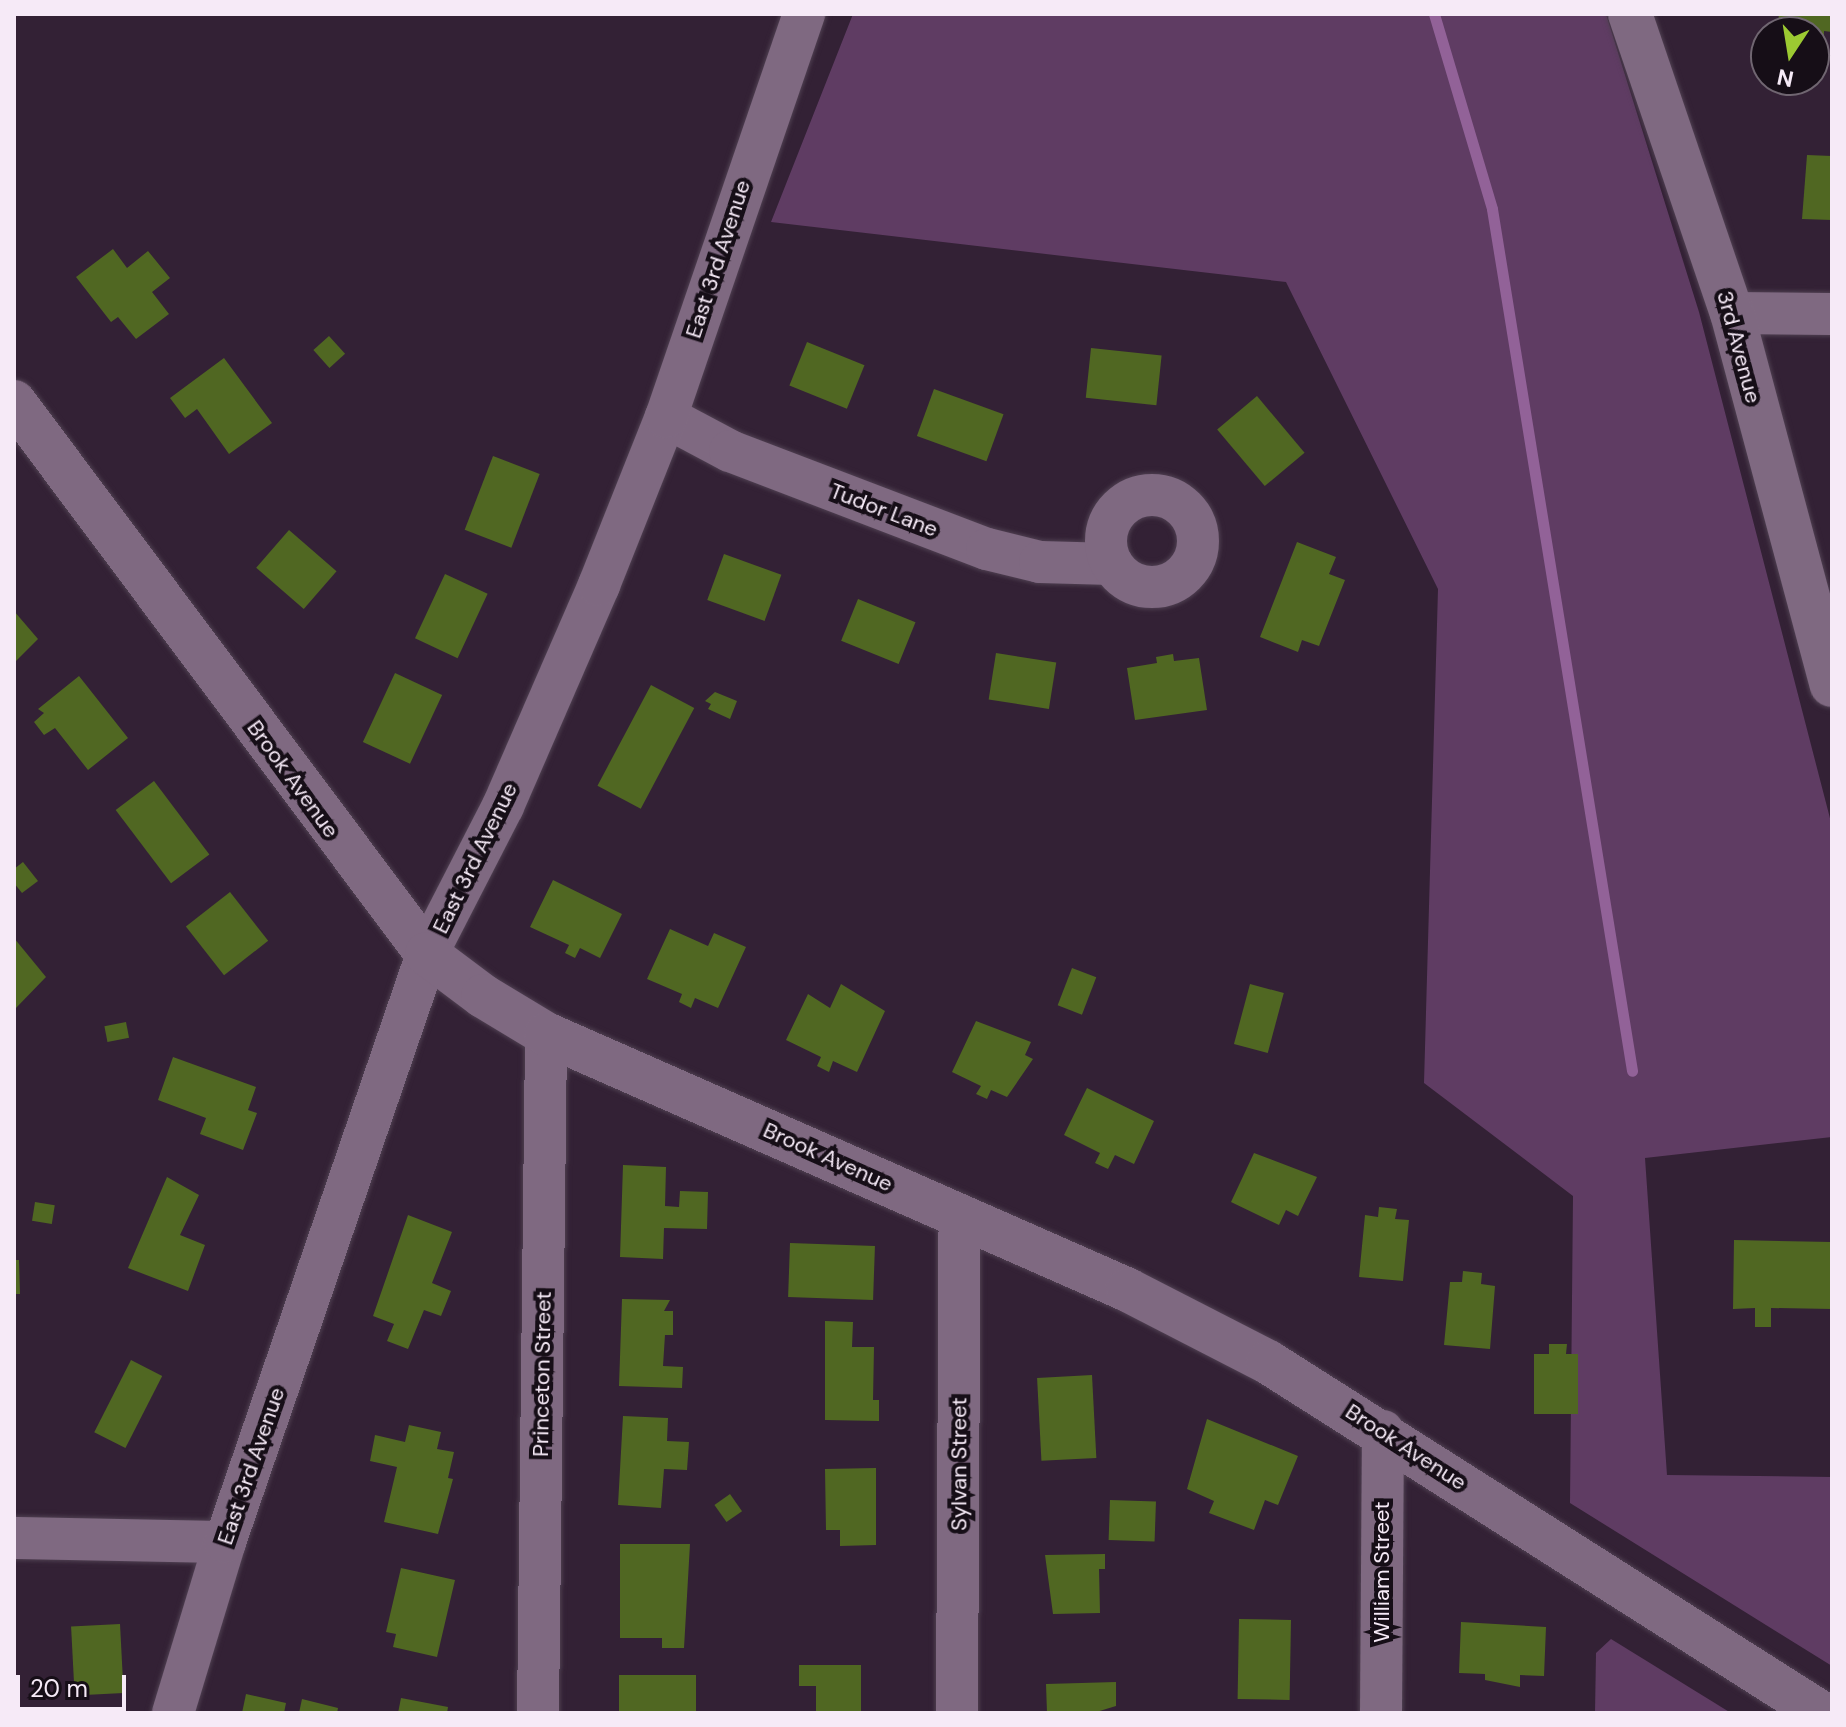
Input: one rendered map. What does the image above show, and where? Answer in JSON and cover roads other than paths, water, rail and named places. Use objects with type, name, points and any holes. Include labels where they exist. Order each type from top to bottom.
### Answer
[{"type":"street","name":"East 3rd Avenue","points":[[173,1713],[225,1542],[427,954],[503,806],[666,417],[804,14]]},
{"type":"street","name":"3rd Avenue","points":[[1630,14],[1732,313],[1832,685]]},
{"type":"street","points":[[1732,313],[1832,314]]},
{"type":"street","name":"Brook Avenue","points":[[14,402],[427,954],[546,1034],[1128,1290],[1268,1362],[1383,1431],[1821,1713]]},
{"type":"street","name":"Tudor Lane","points":[[666,417],[730,451],[987,549],[1040,562],[1112,564]]},
{"type":"street","name":"Princeton Street","points":[[538,1713],[546,1034]]},
{"type":"street","name":"Sylvan Street","points":[[957,1713],[960,1215]]},
{"type":"street","name":"William Street","points":[[1381,1713],[1383,1431]]},
{"type":"street","points":[[14,1538],[225,1542]]},
{"type":"waterway","points":[[1434,14],[1492,209],[1632,1071]]}]
